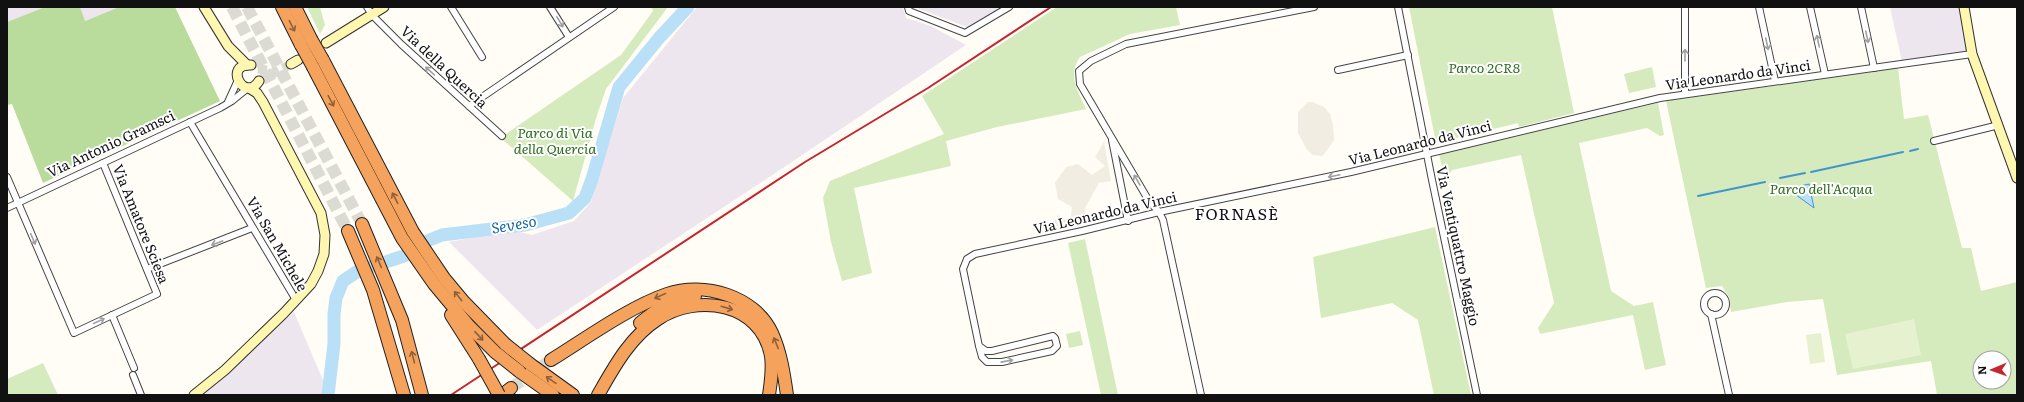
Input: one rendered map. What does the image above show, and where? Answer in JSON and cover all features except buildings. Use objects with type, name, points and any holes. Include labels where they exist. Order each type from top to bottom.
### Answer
[{"type":"highway","points":[[282,7],[306,42],[318,64],[363,150],[402,238],[418,263],[469,326],[495,352],[519,372],[553,395]]},
{"type":"highway","points":[[295,7],[306,42]]},
{"type":"highway","points":[[363,150],[413,232],[429,256],[464,302],[505,344],[573,395]]},
{"type":"highway","points":[[362,224],[388,283],[411,347],[422,395]]},
{"type":"highway","points":[[348,231],[373,290],[404,395]]},
{"type":"highway","points":[[434,284],[479,358],[504,393]]},
{"type":"highway","points":[[551,360],[635,309],[667,294],[683,290],[718,292],[739,300],[758,314],[771,332],[780,352],[787,395]]},
{"type":"highway","points":[[589,395],[624,341],[638,324],[654,311],[671,302],[684,298],[707,295],[739,300]]},
{"type":"highway","points":[[598,395],[630,345],[644,330],[674,310],[702,304],[716,305],[734,310],[751,320],[763,335],[771,354],[773,374],[769,395]]},
{"type":"street","points":[[204,7],[228,46],[242,86],[257,93],[263,102],[318,207],[324,224],[325,245],[321,262],[311,284],[296,300]]},
{"type":"street","points":[[326,43],[370,11],[384,7]]},
{"type":"street","points":[[451,7],[482,57]]},
{"type":"street","points":[[550,7],[569,38]]},
{"type":"street","points":[[469,106],[614,7]]},
{"type":"street","points":[[908,7],[909,11],[965,33],[1009,7]]},
{"type":"street","points":[[1201,395],[1163,220],[1159,212],[1149,201],[1080,84],[1079,71],[1091,61],[1126,44],[1314,7]]},
{"type":"street","name":"Via Ventiquattro Maggio","points":[[1398,7],[1477,395]]},
{"type":"street","points":[[1685,7],[1685,94]]},
{"type":"street","points":[[1759,7],[1775,81]]},
{"type":"street","points":[[1810,7],[1825,74]]},
{"type":"street","points":[[1861,7],[1874,68]]},
{"type":"street","points":[[1964,7],[1972,54],[2017,174]]},
{"type":"street","name":"Via della Quercia","points":[[370,11],[401,44],[502,136]]},
{"type":"street","points":[[226,105],[233,93],[242,67],[249,65],[228,46]]},
{"type":"street","name":"Via Leonardo da Vinci","points":[[979,346],[963,268],[967,259],[975,254],[1159,212],[1305,182],[1427,154],[1629,104],[1685,94],[1972,54]]},
{"type":"street","points":[[1338,70],[1408,55]]},
{"type":"street","points":[[248,88],[259,82],[263,102]]},
{"type":"street","name":"Via Antonio Gramsci","points":[[7,208],[226,105],[248,88]]},
{"type":"street","name":"Via San Michele","points":[[190,122],[296,300],[225,370],[194,395]]},
{"type":"street","points":[[1934,141],[1999,125]]},
{"type":"street","points":[[1112,137],[1128,220]]},
{"type":"street","name":"Via Amatore Sciesa","points":[[103,163],[157,294],[112,315]]},
{"type":"street","points":[[7,177],[74,333],[112,315],[134,368]]},
{"type":"street","points":[[147,269],[252,228]]},
{"type":"street","points":[[1711,314],[1729,395]]},
{"type":"street","points":[[1050,336],[1055,338],[1057,346],[1052,351],[1002,362],[987,362],[982,357],[979,346],[986,351],[992,351],[1050,336]]},
{"type":"street","points":[[133,375],[141,395]]},
{"type":"shaded area","points":[[7,7],[45,7],[7,22]]},
{"type":"shaded area","points":[[62,7],[119,7],[85,21]]},
{"type":"shaded area","points":[[697,7],[903,7],[906,18],[931,26],[966,45],[774,174],[537,330],[449,242],[512,230],[532,235],[574,221],[591,202],[623,98]]},
{"type":"shaded area","points":[[914,7],[1001,7],[967,27]]},
{"type":"shaded area","points":[[1890,7],[1963,7],[1971,53],[1902,62]]},
{"type":"shaded area","points":[[1308,102],[1313,102],[1324,107],[1330,114],[1333,125],[1334,140],[1322,156],[1313,155],[1307,150],[1298,133],[1298,112]]},
{"type":"shaded area","points":[[1104,142],[1111,181],[1099,183],[1085,208],[1087,220],[1050,228],[1058,215],[1066,220],[1071,216],[1072,207],[1058,199],[1055,183],[1066,167],[1078,164],[1092,175],[1105,166],[1095,157]]},
{"type":"shaded area","points":[[294,312],[325,385],[322,395],[196,395]]},
{"type":"green space","points":[[45,7],[80,7],[85,21],[119,7],[175,7],[220,101],[43,183],[12,104],[7,105],[7,22]]},
{"type":"green space","points":[[307,7],[320,7],[325,25],[320,34]]},
{"type":"green space","name":"Parco di Via della Quercia","points":[[651,7],[668,7],[606,89],[597,115],[573,201],[502,139],[503,136],[621,55],[653,11]]},
{"type":"green space","points":[[1057,7],[1176,7],[1180,25],[1130,34],[1080,57],[1074,70],[1074,77],[1077,89],[1086,109],[997,127],[946,141],[951,166],[854,188],[872,273],[842,281],[831,242],[823,198],[830,181],[944,134],[922,96]]},
{"type":"green space","name":"Parco 2CR8","points":[[1409,7],[1552,7],[1574,113],[1519,127],[1518,123],[1436,143]]},
{"type":"green space","points":[[1652,67],[1656,87],[1629,93],[1624,74]]},
{"type":"green space","name":"Parco dell'Acqua","points":[[1898,68],[1904,119],[1928,115],[1962,248],[1971,248],[1981,291],[2017,282],[2017,395],[1937,395],[1931,361],[1837,375],[1823,299],[1787,302],[1731,312],[1729,297],[1722,286],[1706,288],[1666,101]]},
{"type":"green space","points":[[1658,103],[1664,135],[1660,136],[1647,128],[1579,143],[1611,291],[1634,306],[1653,302],[1666,365],[1645,370],[1633,315],[1540,334],[1538,328],[1554,303],[1521,155],[1452,170],[1445,180],[1439,154]]},
{"type":"green space","points":[[1435,227],[1471,395],[1434,395],[1418,320],[1392,303],[1321,318],[1313,257]]},
{"type":"green space","points":[[1085,239],[1118,395],[1101,395],[1068,243]]},
{"type":"green space","points":[[1914,319],[1921,355],[1853,369],[1845,334]]},
{"type":"green space","points":[[1080,331],[1083,345],[1069,348],[1066,334]]},
{"type":"green space","points":[[1821,333],[1825,362],[1810,364],[1806,335]]},
{"type":"green space","points":[[43,363],[58,395],[7,395],[7,379]]},
{"type":"water","points":[[1809,184],[1814,208],[1788,189]]},
{"type":"waterway","name":"Seveso","points":[[328,395],[334,344],[334,314],[336,298],[343,281],[358,271],[419,251],[427,241],[442,235],[525,225],[569,213],[585,198],[619,87],[659,38],[688,7]]},
{"type":"waterway","points":[[1910,151],[1918,149]]},
{"type":"waterway","points":[[1811,172],[1903,152]]},
{"type":"waterway","points":[[1780,178],[1805,173]]},
{"type":"waterway","points":[[1698,196],[1765,182]]},
{"type":"tunnel","points":[[232,7],[348,231]]},
{"type":"tunnel","points":[[247,7],[362,224]]},
{"type":"tunnel","points":[[259,81],[291,64]]},
{"type":"tunnel","points":[[258,69],[275,71]]},
{"type":"tunnel","points":[[511,388],[551,360]]},
{"type":"railway","points":[[451,395],[805,162],[928,88],[1051,7]]},
{"type":"district","name":"FORNASÈ","points":[[1237,214]]}]
